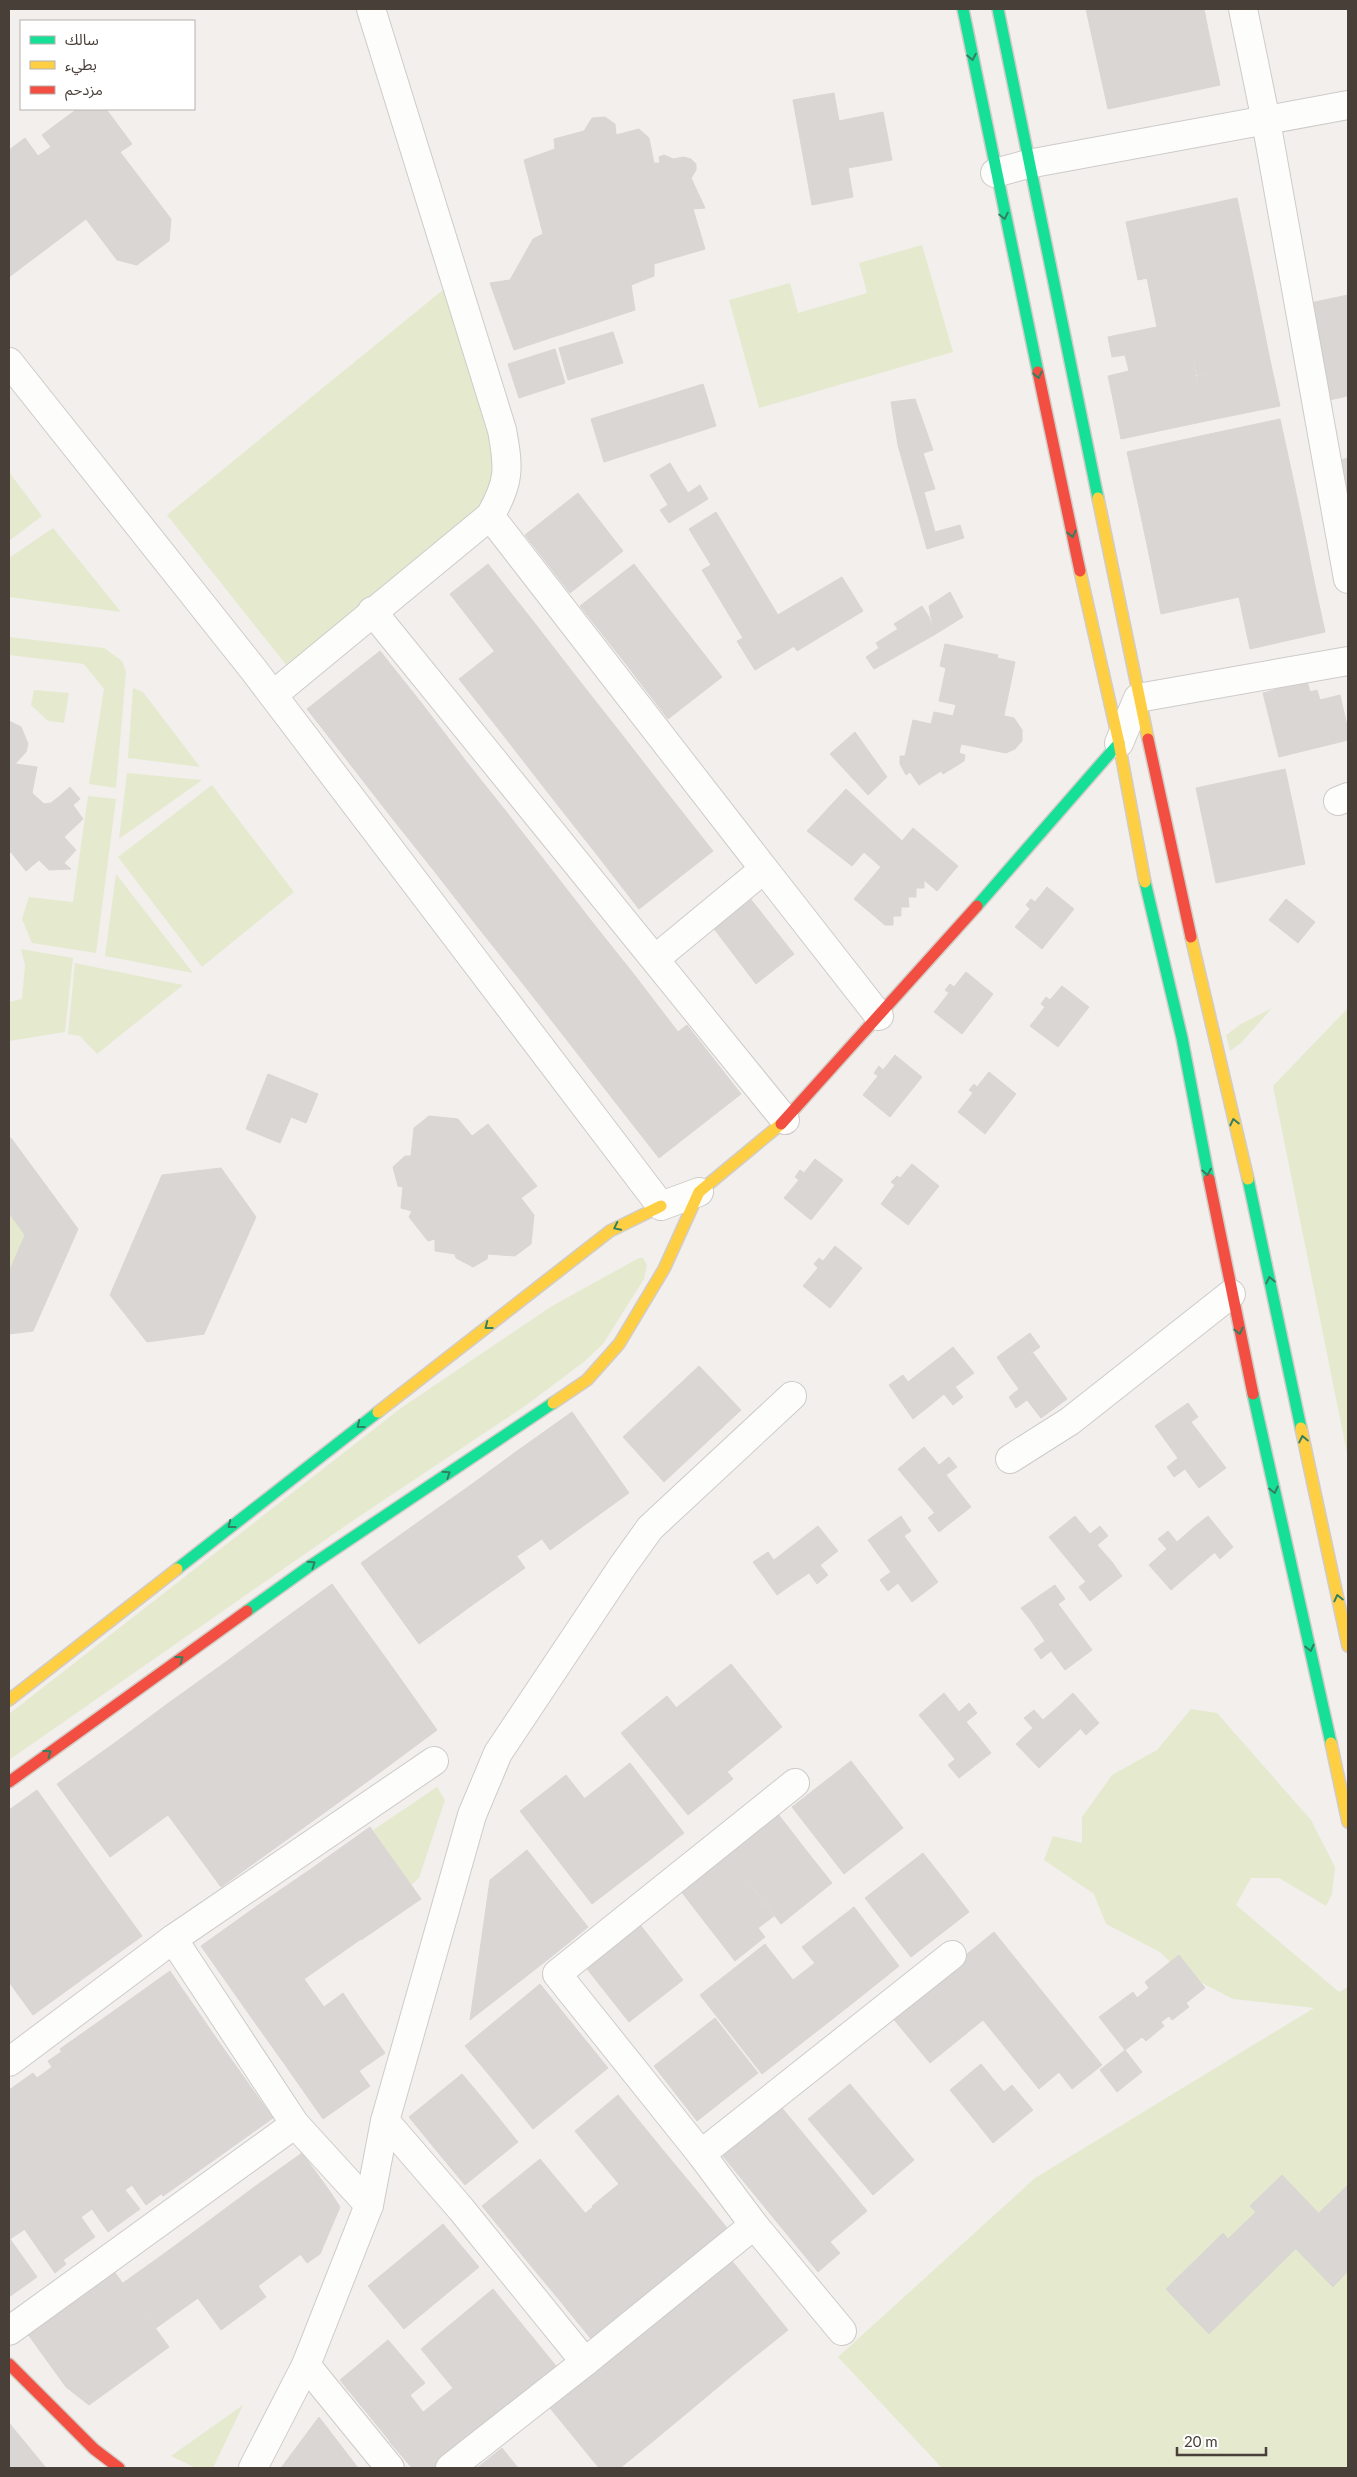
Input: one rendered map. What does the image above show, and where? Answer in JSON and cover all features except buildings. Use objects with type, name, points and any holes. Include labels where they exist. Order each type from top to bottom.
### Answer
[{"type":"main road","points":[[963,9],[995,173],[1057,467],[1120,743],[1142,870],[1182,1038],[1231,1294],[1348,1822]]},
{"type":"main road","points":[[998,9],[1138,698],[1180,890],[1255,1211],[1348,1646]]},
{"type":"main road","points":[[9,1782],[307,1568],[587,1380],[619,1344],[664,1269],[698,1192],[784,1120],[879,1016],[1120,743]]},
{"type":"main road","points":[[9,1700],[610,1231],[661,1206]]},
{"type":"main road","points":[[9,2364],[94,2450],[119,2468]]},
{"type":"street","points":[[273,695],[372,611],[490,516],[503,493],[508,462],[502,430],[371,9]]},
{"type":"street","points":[[1243,9],[1266,121],[1348,579]]},
{"type":"street","points":[[995,173],[1028,164],[1348,105]]},
{"type":"street","points":[[9,362],[273,695],[661,1206],[698,1192]]},
{"type":"street","points":[[490,516],[879,1016]]},
{"type":"street","points":[[372,611],[784,1120]]},
{"type":"street","points":[[1120,743],[1138,698],[1348,661]]},
{"type":"street","points":[[654,959],[764,869]]},
{"type":"street","points":[[1010,1459],[1070,1421],[1231,1294]]},
{"type":"street","points":[[253,2468],[306,2366],[369,2205],[385,2121],[472,1815],[498,1753],[650,1528],[792,1396]]},
{"type":"street","points":[[9,2062],[173,1939],[434,1761]]},
{"type":"street","points":[[795,1783],[558,1974],[701,2154],[754,2225],[842,2331]]},
{"type":"street","points":[[173,1939],[295,2124],[369,2205]]},
{"type":"street","points":[[701,2154],[952,1955]]},
{"type":"street","points":[[385,2121],[461,2209],[585,2362]]},
{"type":"street","points":[[9,2331],[295,2124]]},
{"type":"street","points":[[450,2468],[754,2225]]},
{"type":"street","points":[[306,2366],[390,2468]]},
{"type":"green space","points":[[922,245],[953,352],[759,408],[729,300],[790,283],[798,313],[867,293],[859,263]]},
{"type":"green space","points":[[444,289],[493,443],[490,516],[295,676],[167,515]]},
{"type":"green space","points":[[9,472],[42,516],[9,541]]},
{"type":"green space","points":[[53,528],[121,612],[9,597],[9,558]]},
{"type":"green space","points":[[9,637],[104,648],[122,661],[126,672],[116,788],[89,784],[104,689],[84,664],[9,655]]},
{"type":"green space","points":[[133,688],[143,692],[200,767],[128,758]]},
{"type":"green space","points":[[34,690],[69,693],[64,723],[48,721],[31,705]]},
{"type":"green space","points":[[127,773],[202,780],[119,839]]},
{"type":"green space","points":[[212,785],[294,892],[202,967],[118,857]]},
{"type":"green space","points":[[88,796],[116,799],[96,953],[32,943],[22,919],[29,897],[73,902]]},
{"type":"green space","points":[[116,874],[193,973],[105,956]]},
{"type":"green space","points":[[21,949],[73,958],[65,1032],[9,1041],[9,1002],[22,999],[25,965]]},
{"type":"green space","points":[[75,963],[183,985],[97,1054],[80,1036],[68,1034]]},
{"type":"green space","points":[[1272,1008],[1241,1043],[1230,1051],[1226,1035],[1241,1024]]},
{"type":"green space","points":[[1348,1008],[1348,1458],[1273,1086]]},
{"type":"green space","points":[[9,1213],[25,1235],[9,1272]]},
{"type":"green space","points":[[639,1258],[643,1258],[647,1265],[644,1279],[603,1344],[585,1361],[528,1404],[348,1524],[9,1760],[9,1714],[401,1408],[552,1306]]},
{"type":"green space","points":[[1191,1709],[1217,1713],[1311,1820],[1335,1867],[1332,1894],[1326,1906],[1279,1878],[1251,1878],[1236,1905],[1339,1992],[1348,1987],[1348,2468],[942,2468],[838,2357],[1035,2178],[1314,2008],[1233,1999],[1179,1971],[1160,1952],[1106,1924],[1094,1894],[1044,1860],[1053,1836],[1082,1843],[1082,1817],[1112,1775],[1157,1750]]},
{"type":"green space","points":[[437,1787],[445,1800],[419,1878],[411,1885],[373,1830]]},
{"type":"green space","points":[[243,2405],[213,2468],[196,2468],[171,2456]]},
{"type":"traffic: fast","points":[[963,9],[1038,372]]},
{"type":"traffic: fast","points":[[998,9],[1098,498]]},
{"type":"traffic: fast","points":[[977,906],[1119,743]]},
{"type":"traffic: fast","points":[[1145,882],[1182,1038],[1209,1179]]},
{"type":"traffic: fast","points":[[1248,1179],[1301,1428]]},
{"type":"traffic: fast","points":[[1253,1394],[1331,1743]]},
{"type":"traffic: fast","points":[[247,1611],[307,1568],[553,1403]]},
{"type":"traffic: fast","points":[[177,1569],[378,1412]]},
{"type":"traffic: slow","points":[[1098,498],[1148,739]]},
{"type":"traffic: slow","points":[[1080,571],[1119,743],[1145,882]]},
{"type":"traffic: slow","points":[[1191,937],[1248,1179]]},
{"type":"traffic: slow","points":[[553,1403],[587,1380],[619,1344],[664,1269],[699,1192],[781,1124]]},
{"type":"traffic: slow","points":[[378,1412],[610,1231],[661,1206]]},
{"type":"traffic: slow","points":[[1301,1428],[1348,1646]]},
{"type":"traffic: slow","points":[[9,1700],[177,1569]]},
{"type":"traffic: slow","points":[[1331,1743],[1348,1822]]},
{"type":"traffic: jam","points":[[1038,372],[1080,571]]},
{"type":"traffic: jam","points":[[1148,739],[1191,937]]},
{"type":"traffic: jam","points":[[781,1124],[977,906]]},
{"type":"traffic: jam","points":[[1209,1179],[1253,1394]]},
{"type":"traffic: jam","points":[[9,1782],[247,1611]]},
{"type":"traffic: jam","points":[[9,2364],[94,2449],[119,2468]]}]
